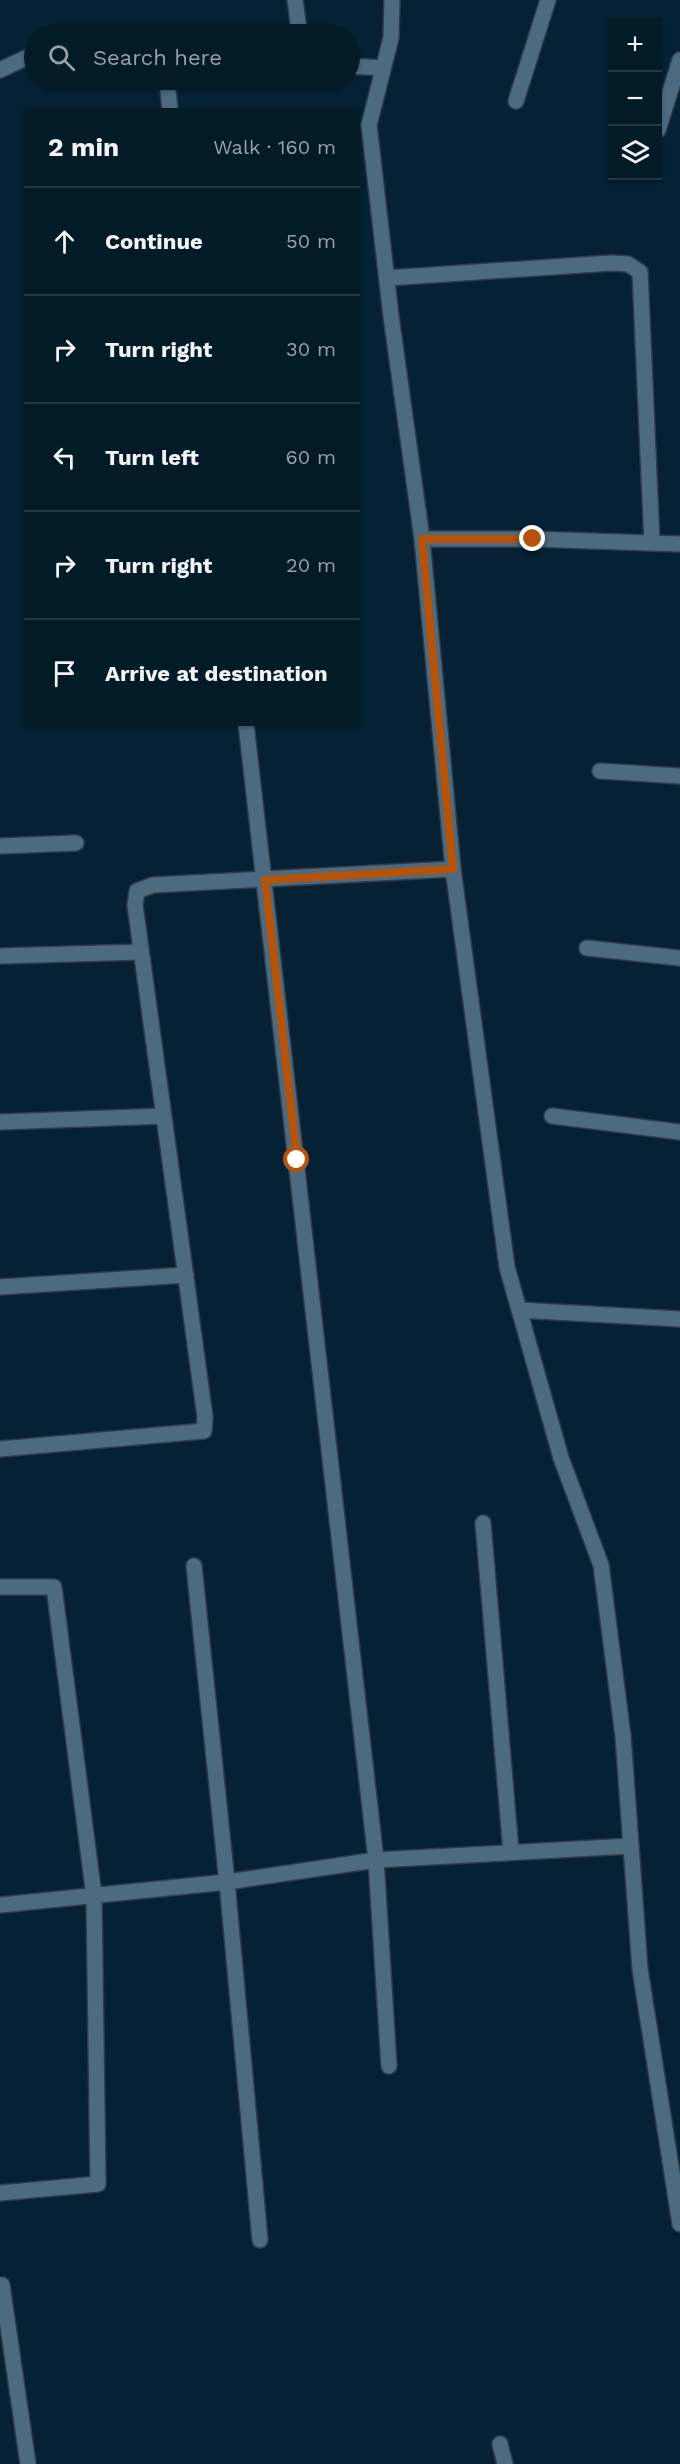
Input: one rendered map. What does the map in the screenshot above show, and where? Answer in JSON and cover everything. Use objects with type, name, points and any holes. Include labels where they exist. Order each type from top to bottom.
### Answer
[{"type":"street","points":[[295,0],[299,24]]},
{"type":"street","points":[[392,0],[391,38],[369,125],[422,539],[453,869],[507,1267],[561,1458],[601,1564],[623,1736],[640,1970],[675,2167],[680,2224]]},
{"type":"street","points":[[516,101],[548,0]]},
{"type":"street","points":[[0,70],[24,59]]},
{"type":"street","points":[[658,126],[680,60]]},
{"type":"street","points":[[360,67],[383,68]]},
{"type":"street","points":[[168,90],[170,108]]},
{"type":"street","points":[[387,278],[612,263],[628,264],[640,272],[652,543]]},
{"type":"street","points":[[422,539],[533,539],[680,544]]},
{"type":"street","points":[[246,726],[376,1860],[389,2066]]},
{"type":"street","points":[[600,771],[680,776]]},
{"type":"street","points":[[0,846],[75,843]]},
{"type":"street","points":[[0,1449],[204,1431],[205,1417],[135,905],[137,891],[153,885],[453,869]]},
{"type":"street","points":[[587,948],[680,958]]},
{"type":"street","points":[[0,956],[141,952]]},
{"type":"street","points":[[0,1122],[164,1116]]},
{"type":"street","points":[[552,1116],[680,1132]]},
{"type":"street","points":[[0,1287],[186,1275]]},
{"type":"street","points":[[519,1310],[680,1319]]},
{"type":"street","points":[[483,1523],[511,1852]]},
{"type":"street","points":[[195,1566],[260,2240]]},
{"type":"street","points":[[0,1587],[54,1587],[94,1896],[98,2184],[0,2193]]},
{"type":"street","points":[[0,1905],[227,1882],[376,1860],[631,1846]]},
{"type":"street","points":[[2,2285],[28,2464]]},
{"type":"street","points":[[500,2444],[505,2464]]},
{"type":"route","points":[[297,1160],[265,880],[453,869],[422,539],[533,539]]}]
